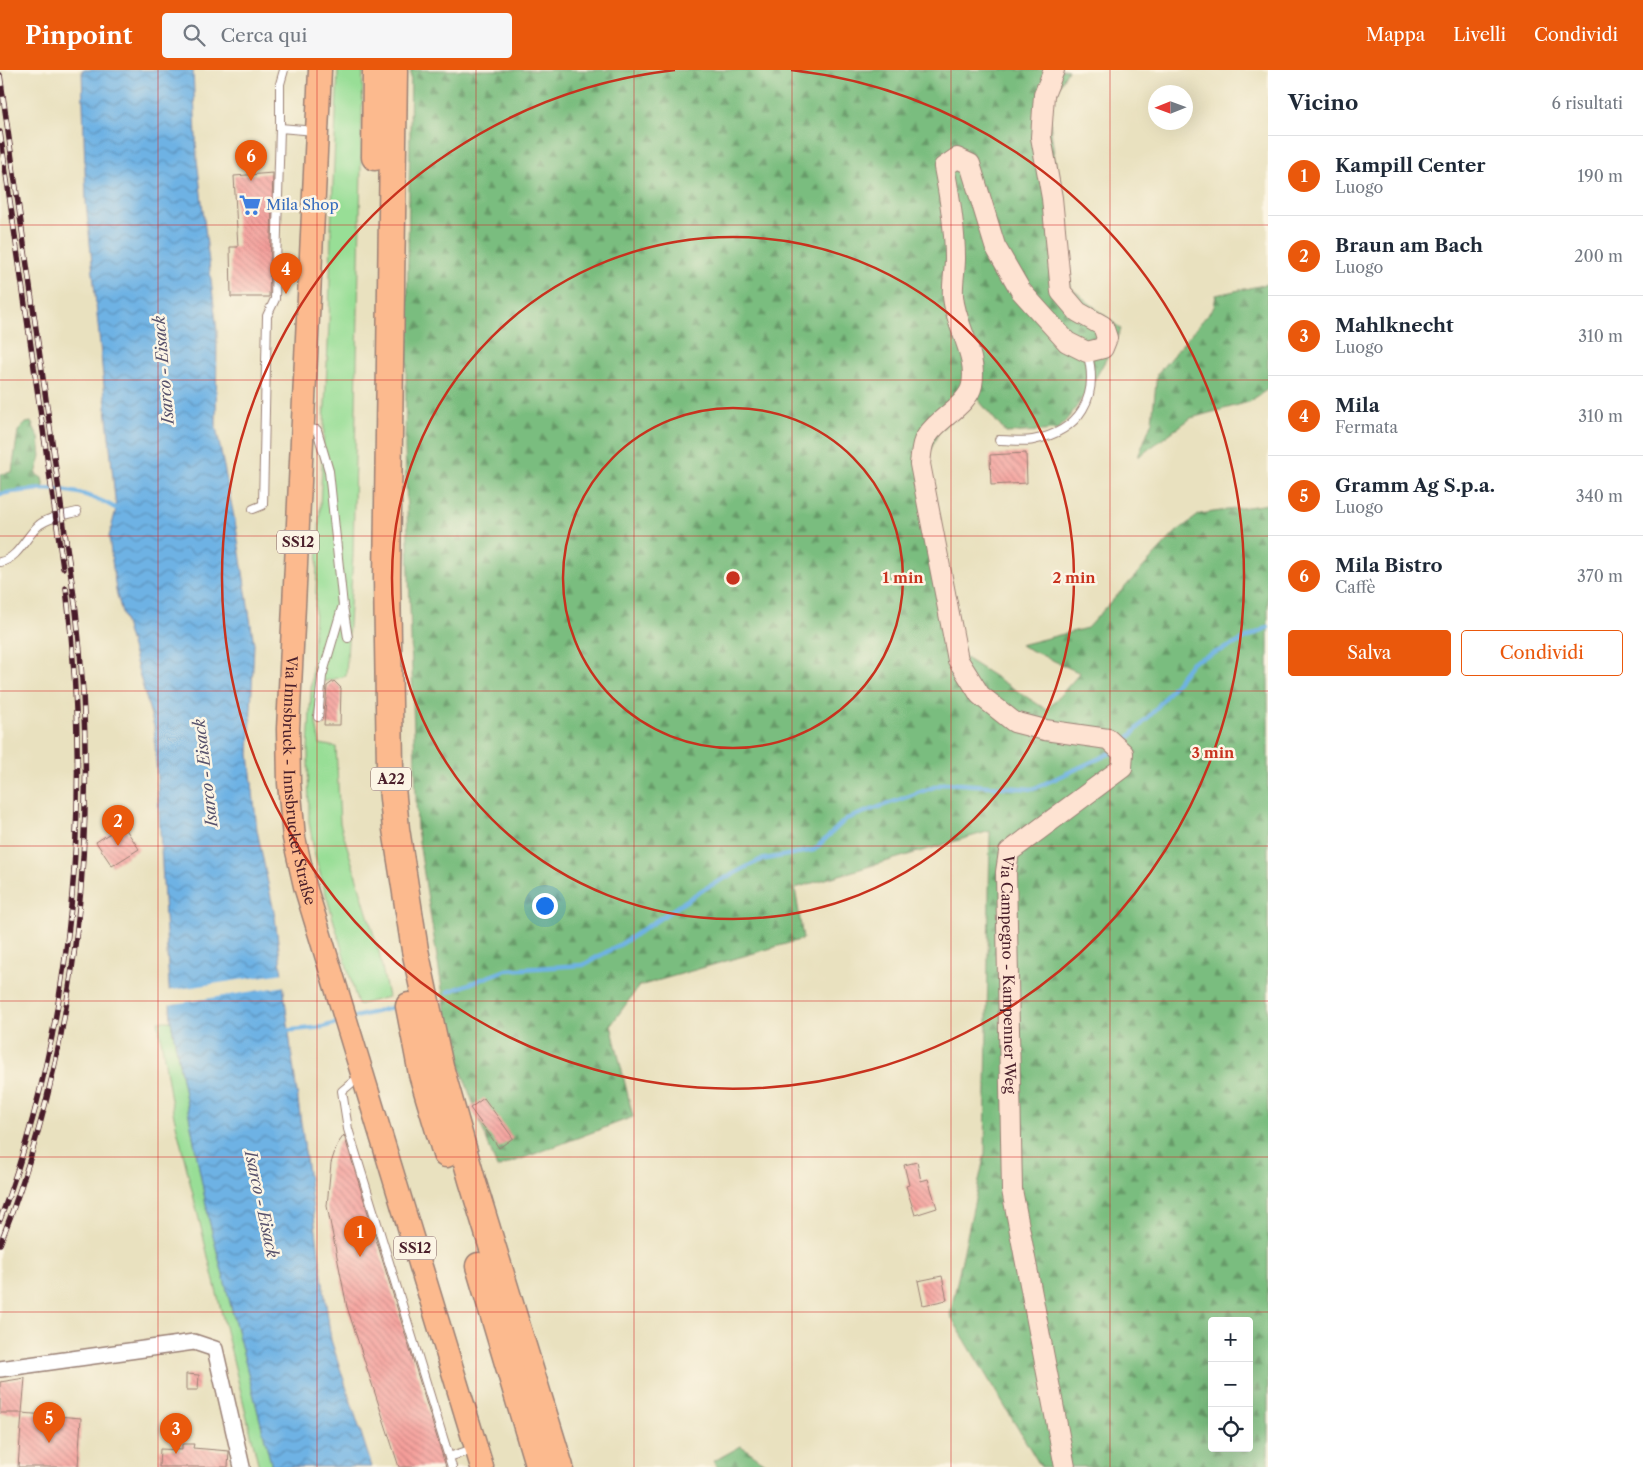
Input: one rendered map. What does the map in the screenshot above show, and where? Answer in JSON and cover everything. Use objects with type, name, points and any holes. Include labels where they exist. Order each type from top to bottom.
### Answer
[{"type":"highway","name":"A22","points":[[376,70],[371,578],[374,772],[394,927],[422,1074],[539,1467]]},
{"type":"highway","name":"A22","points":[[394,70],[387,578],[390,767],[396,829],[415,950],[440,1067],[475,1189],[560,1467]]},
{"type":"main road","name":"Via Innsbruck - Innsbrucker Straße","points":[[320,70],[288,729],[289,783],[294,838],[303,876],[361,1074],[479,1458]]},
{"type":"street","points":[[1054,70],[1044,95],[1040,137],[1052,198],[1061,292],[1078,312],[1103,326],[1107,338],[1104,348],[1087,352]]},
{"type":"street","name":"Via Campegno - Kampenner Weg","points":[[1064,1467],[1012,1190],[1006,872],[1009,852],[1122,768],[1123,753],[1108,739],[1045,730],[1014,722],[980,695],[958,660],[920,464],[923,443],[936,423],[959,406],[972,386],[972,362],[953,297],[955,259],[953,217],[944,168],[956,158],[970,164],[995,246],[1021,291],[1067,342],[1087,352]]},
{"type":"street","points":[[0,1369],[194,1342],[215,1349],[242,1467]]},
{"type":"lane","points":[[253,509],[263,505],[268,316],[275,299],[280,84],[284,70]]},
{"type":"lane","points":[[280,128],[318,131]]},
{"type":"lane","points":[[999,440],[1032,440],[1059,432],[1078,419],[1087,400],[1092,370],[1087,352]]},
{"type":"lane","points":[[304,429],[317,430],[329,472],[348,638]]},
{"type":"lane","points":[[0,562],[6,561],[14,555],[39,525],[47,520],[77,512]]},
{"type":"lane","points":[[318,717],[322,676],[343,606]]},
{"type":"lane","points":[[361,1074],[342,1091],[348,1129],[452,1467]]},
{"type":"lane","points":[[449,1457],[479,1458]]},
{"type":"green space","points":[[338,70],[363,70],[353,555],[346,676],[318,683],[316,723],[320,744],[336,747],[340,823],[379,952],[388,997],[358,1005],[315,856],[309,822],[308,751],[329,324]]},
{"type":"green space","points":[[411,70],[1068,70],[1048,106],[1071,288],[1121,329],[1093,382],[1058,430],[1006,433],[975,396],[938,433],[927,458],[964,657],[1047,710],[1080,673],[1020,645],[1087,628],[1176,532],[1200,514],[1268,504],[1268,1467],[1041,1467],[950,1315],[985,1153],[990,831],[795,888],[803,939],[639,986],[611,1025],[633,1117],[497,1168],[450,1040],[417,829],[405,447]]},
{"type":"green space","points":[[1268,284],[1268,389],[1249,402],[1191,418],[1138,457],[1152,421],[1157,374],[1214,307],[1216,295]]},
{"type":"green space","points":[[31,422],[39,438],[41,456],[36,474],[42,478],[44,487],[0,493],[0,474],[12,472],[18,431],[26,423]]},
{"type":"green space","points":[[158,1021],[171,1021],[209,1220],[272,1467],[259,1467],[173,1112]]},
{"type":"green space","points":[[741,1446],[770,1467],[716,1467],[714,1461]]},
{"type":"water","name":"Isarco - Eisack","points":[[82,70],[193,70],[197,159],[217,331],[216,427],[236,527],[254,644],[249,754],[257,830],[275,917],[292,1057],[331,1340],[372,1467],[272,1467],[209,1220],[171,1021],[154,726],[116,591],[109,537],[116,509],[86,202]]},
{"type":"pier","points":[[284,973],[286,986],[167,1005],[166,991]]},
{"type":"building","points":[[273,173],[269,297],[231,297],[230,247],[238,247],[234,176]]},
{"type":"building","points":[[1026,453],[1027,483],[991,485],[990,455]]},
{"type":"building","points":[[334,681],[341,688],[340,725],[324,725],[327,686]]},
{"type":"building","points":[[123,825],[139,849],[112,866],[96,842]]},
{"type":"building","points":[[484,1098],[513,1138],[499,1148],[470,1108]]},
{"type":"building","points":[[344,1135],[446,1467],[399,1467],[347,1307],[327,1206],[331,1163],[337,1145]]},
{"type":"building","points":[[917,1162],[921,1181],[928,1179],[937,1208],[915,1215],[906,1186],[909,1185],[904,1165]]},
{"type":"building","points":[[942,1276],[947,1300],[923,1305],[918,1281]]},
{"type":"building","points":[[186,1374],[199,1375],[198,1390],[186,1390]]},
{"type":"building","points":[[25,1378],[22,1413],[0,1413],[0,1382]]},
{"type":"building","points":[[22,1413],[81,1418],[78,1467],[18,1467]]},
{"type":"building","points":[[182,1444],[194,1444],[193,1448],[229,1451],[228,1467],[159,1467],[160,1449],[182,1450]]},
{"type":"waterway","points":[[0,494],[17,491],[62,490],[91,497],[121,511]]},
{"type":"waterway","points":[[1121,746],[1155,710],[1192,662],[1233,645],[1268,627]]},
{"type":"waterway","points":[[448,992],[506,970],[583,965],[621,944],[704,889],[760,860],[814,850],[846,819],[945,783],[1033,789],[1113,752]]},
{"type":"waterway","points":[[351,1018],[391,1008]]},
{"type":"waterway","points":[[283,1031],[323,1027],[339,1022]]},
{"type":"railway","points":[[0,75],[76,611],[83,691],[85,771],[83,852],[77,932],[65,1012],[49,1091],[27,1168],[0,1244]]},
{"type":"railway","points":[[0,132],[63,568]]},
{"type":"railway","points":[[0,1220],[25,1144],[46,1066],[61,987],[71,908],[76,828],[77,748],[74,667],[66,588]]},
{"type":"place","name":"Mila Bistro","points":[[251,181]]},
{"type":"place","name":"Mila Shop","points":[[250,205]]},
{"type":"place","name":"Mila","points":[[286,294]]},
{"type":"place","name":"Braun am Bach","points":[[118,846]]},
{"type":"place","name":"Kampill Center","points":[[360,1257]]},
{"type":"place","name":"Gramm Ag S.p.a.","points":[[49,1443]]},
{"type":"place","name":"Mahlknecht","points":[[176,1454]]}]
